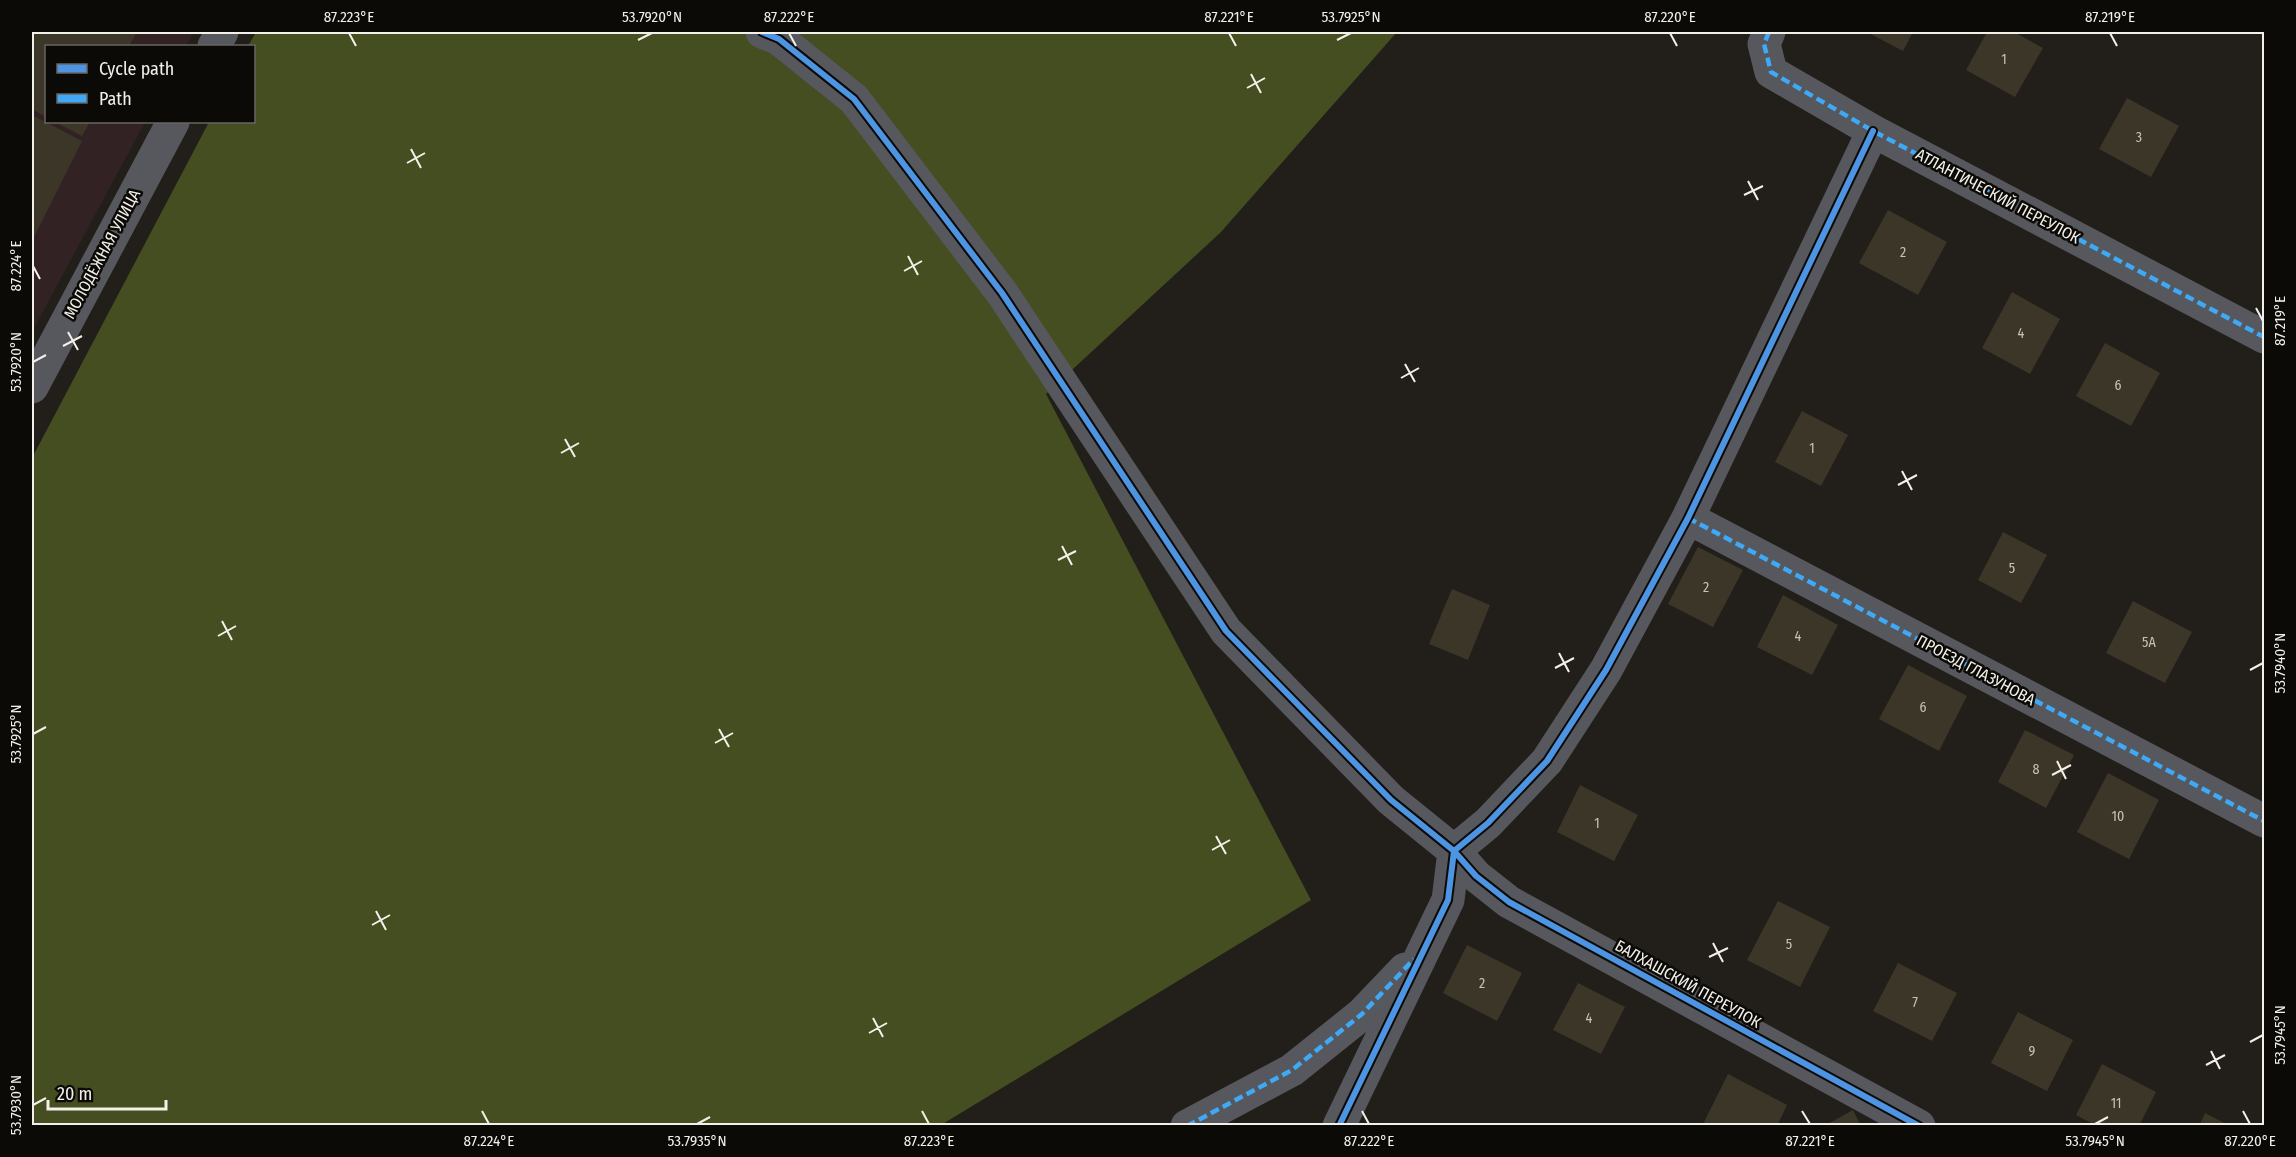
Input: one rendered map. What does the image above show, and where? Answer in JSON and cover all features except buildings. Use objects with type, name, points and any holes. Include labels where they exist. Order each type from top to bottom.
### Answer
[{"type":"street","points":[[214,45],[222,32]]},
{"type":"street","name":"БАЛХАШСКИЙ ПЕРЕУЛОК","points":[[762,32],[779,39],[854,99],[1002,293],[1226,631],[1391,800],[1454,851],[1476,876],[1509,902],[1919,1125]]},
{"type":"street","name":"АТЛАНТИЧЕСКИЙ ПЕРЕУЛОК","points":[[1769,32],[1764,44],[1771,72],[1873,131],[2265,337]]},
{"type":"street","name":"МОЛОДЁЖНАЯ УЛИЦА","points":[[32,387],[172,123]]},
{"type":"street","points":[[1339,1125],[1448,900],[1454,851],[1488,823],[1547,760],[1606,670],[1688,518],[1873,131]]},
{"type":"street","name":"ПРОЕЗД ГЛАЗУНОВА","points":[[1688,518],[2265,822]]},
{"type":"street","points":[[1188,1125],[1292,1070],[1362,1014],[1427,946]]},
{"type":"shaded area","points":[[32,32],[194,32],[187,45],[45,45],[45,123],[144,123],[32,332]]},
{"type":"green space","points":[[256,32],[1397,32],[1221,232],[1046,394],[1311,900],[941,1125],[32,1126],[32,458],[208,123],[255,123],[255,45],[249,45]]},
{"type":"marked path","points":[[1769,32],[1764,44],[1771,72],[1873,131],[2264,337]]},
{"type":"marked path","points":[[1688,518],[2264,821]]},
{"type":"marked path","points":[[1187,1126],[1292,1070],[1362,1014],[1414,959]]},
{"type":"cycle path","points":[[762,32],[779,39],[854,99],[1002,293],[1226,631],[1391,800],[1454,851],[1476,876],[1509,902],[1919,1126]]},
{"type":"cycle path","points":[[1339,1126],[1448,900],[1454,851],[1488,823],[1547,761],[1606,670],[1688,518],[1873,131]]}]
